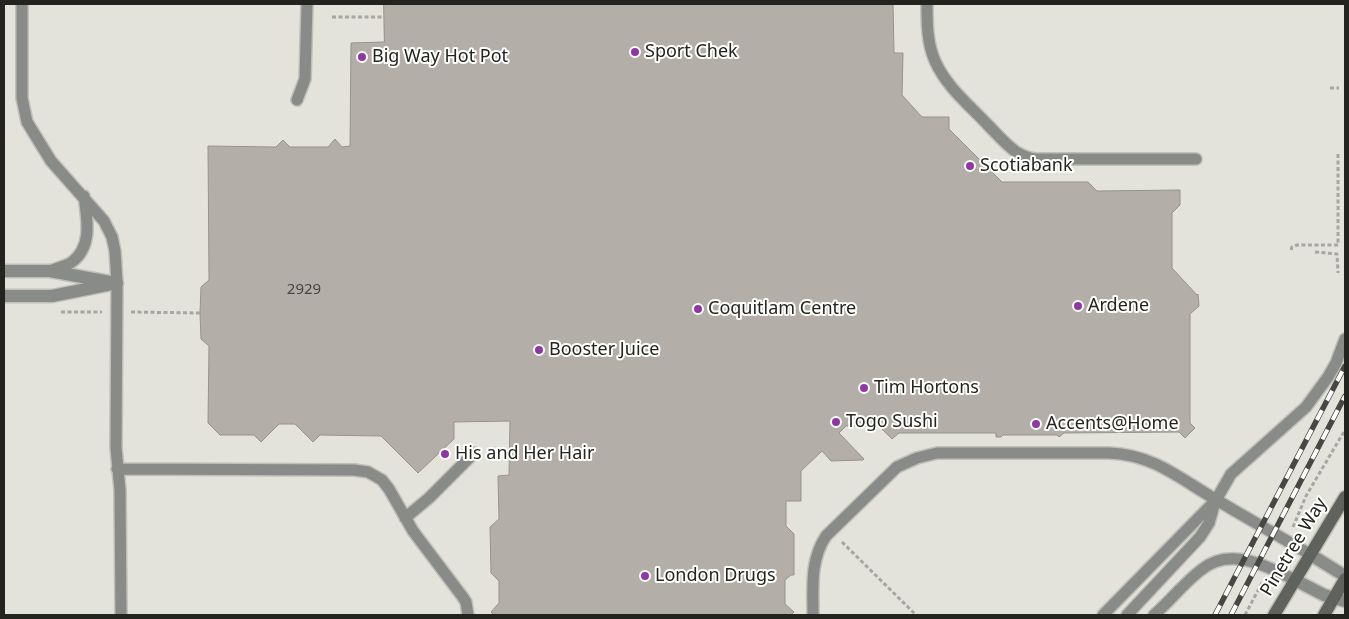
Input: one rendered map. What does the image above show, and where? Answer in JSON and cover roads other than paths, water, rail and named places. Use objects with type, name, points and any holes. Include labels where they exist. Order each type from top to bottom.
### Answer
[{"type":"main road","name":"Pinetree Way","points":[[1274,615],[1345,497]]},
{"type":"main road","points":[[1324,615],[1340,600],[1345,578]]},
{"type":"street","points":[[4,270],[50,270],[117,283]]},
{"type":"street","points":[[4,296],[52,296],[117,283]]},
{"type":"street","points":[[1311,554],[1345,578]]},
{"type":"street","points":[[1295,580],[1340,600]]},
{"type":"lane","points":[[22,4],[22,90],[25,115],[30,129],[43,149],[99,214],[112,237],[116,259],[116,428],[117,469],[120,490],[121,615]]},
{"type":"lane","points":[[297,100],[304,87],[305,79],[306,4]]},
{"type":"lane","points":[[927,4],[927,25],[930,44],[935,60],[944,77],[955,91],[1018,153],[1036,159],[1196,159]]},
{"type":"lane","points":[[50,270],[71,263],[84,248],[87,222],[84,196]]},
{"type":"lane","points":[[1103,615],[1216,500],[1233,472],[1299,414],[1312,399],[1336,363],[1345,339]]},
{"type":"lane","points":[[404,518],[429,498],[474,454]]},
{"type":"lane","points":[[813,615],[814,563],[818,549],[832,531],[897,467],[913,459],[938,454],[1125,454],[1142,458],[1161,466],[1311,554]]},
{"type":"lane","points":[[117,469],[364,471],[373,473],[382,480],[393,496],[404,518],[465,600],[468,607],[468,615]]},
{"type":"lane","points":[[1127,615],[1200,537],[1209,523],[1216,500]]},
{"type":"lane","points":[[1154,615],[1200,571],[1212,563],[1221,560],[1253,562],[1295,580]]},
{"type":"railway","points":[[1215,615],[1345,366]]},
{"type":"railway","points":[[1231,615],[1345,396]]},
{"type":"place","name":"Sport Chek","points":[[635,52]]},
{"type":"place","name":"Big Way Hot Pot","points":[[362,57]]},
{"type":"place","name":"Scotiabank","points":[[970,166]]},
{"type":"place","name":"Ardene","points":[[1078,306]]},
{"type":"place","name":"Coquitlam Centre","points":[[698,309]]},
{"type":"place","name":"Booster Juice","points":[[539,350]]},
{"type":"place","name":"Tim Hortons","points":[[864,388]]},
{"type":"place","name":"Togo Sushi","points":[[836,422]]},
{"type":"place","name":"Accents@Home","points":[[1036,424]]},
{"type":"place","name":"His and Her Hair","points":[[445,454]]},
{"type":"place","name":"London Drugs","points":[[645,576]]}]
